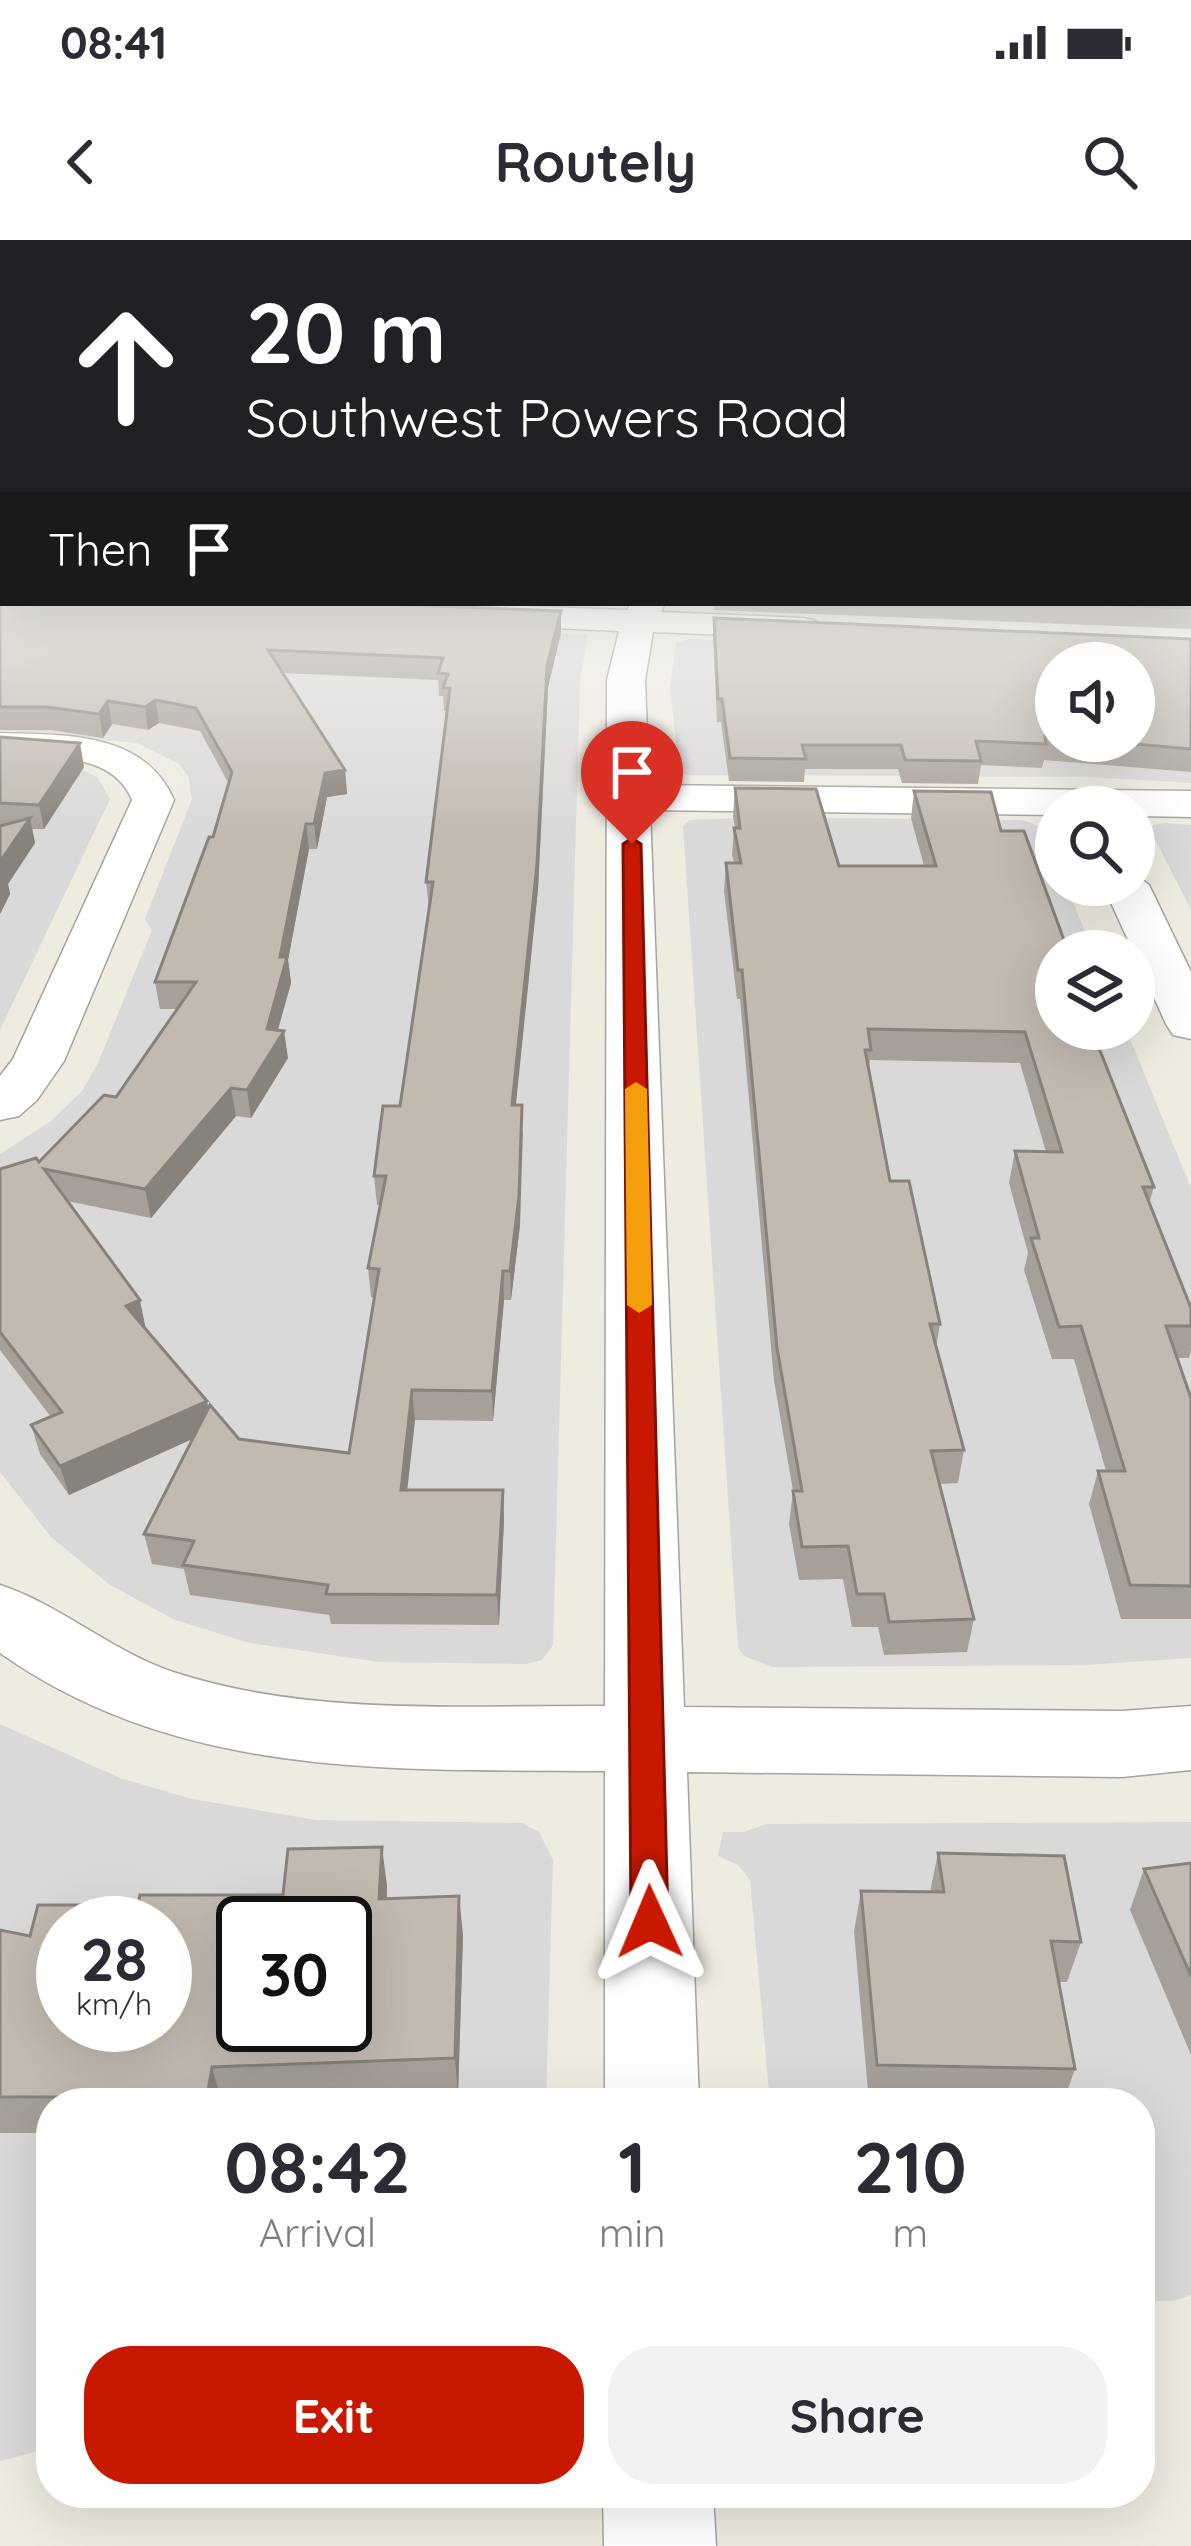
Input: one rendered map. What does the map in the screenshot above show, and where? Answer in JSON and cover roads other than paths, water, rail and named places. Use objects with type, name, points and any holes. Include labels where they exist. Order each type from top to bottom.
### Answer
[{"type":"street","points":[[637,620],[626,680],[652,2088]]},
{"type":"street","points":[[750,620],[848,629]]},
{"type":"street","points":[[0,745],[109,758],[134,768],[149,783],[153,800],[38,1060],[18,1089],[0,1104]]},
{"type":"street","points":[[631,796],[1035,802]]},
{"type":"street","points":[[1155,804],[1191,804]]},
{"type":"street","points":[[1136,906],[1191,1024]]},
{"type":"street","points":[[0,1614],[54,1654],[140,1695],[250,1725],[346,1736],[1122,1744],[1191,1738]]},
{"type":"street","points":[[659,2508],[660,2546]]}]
